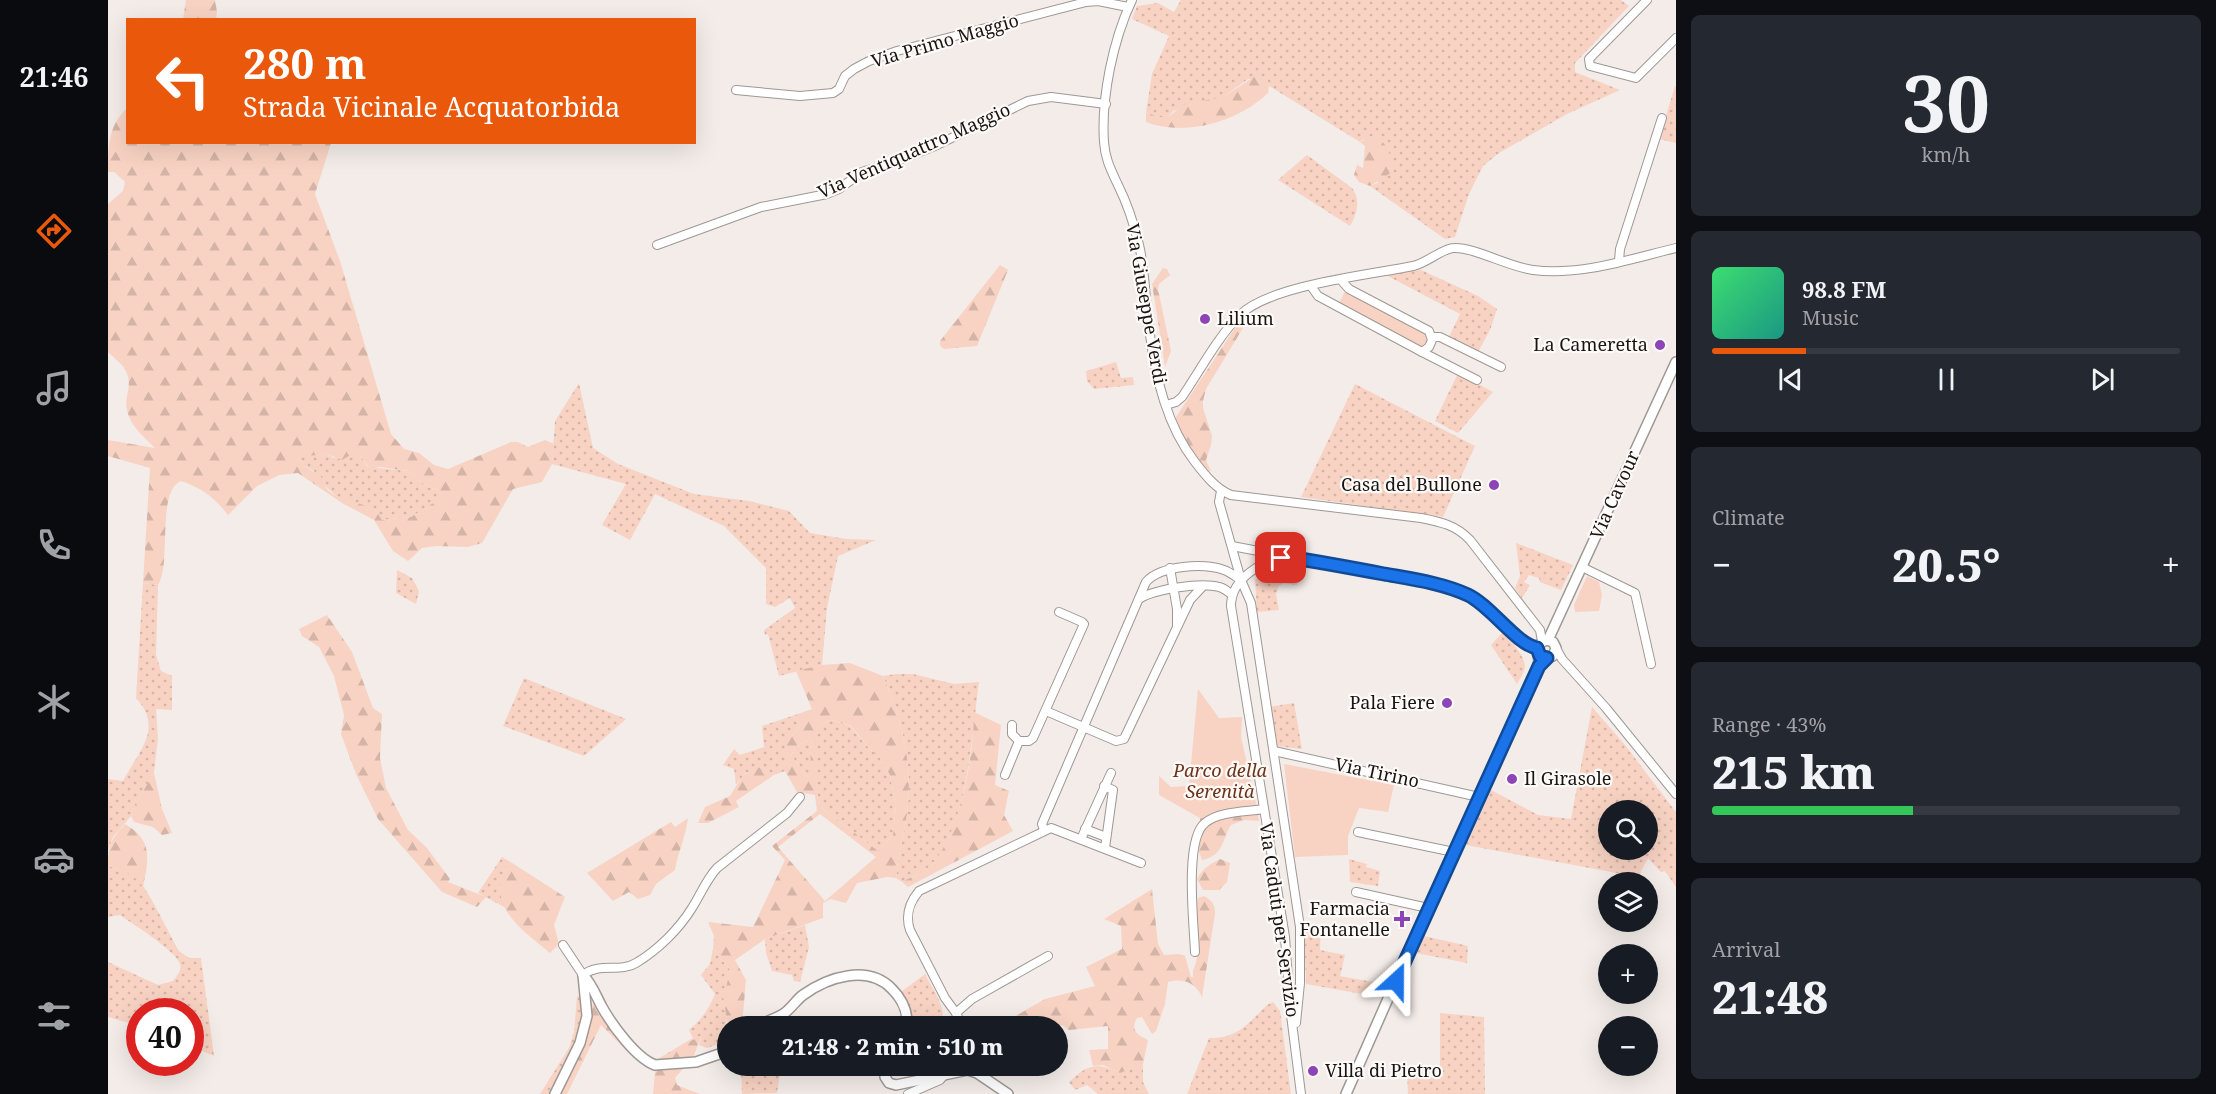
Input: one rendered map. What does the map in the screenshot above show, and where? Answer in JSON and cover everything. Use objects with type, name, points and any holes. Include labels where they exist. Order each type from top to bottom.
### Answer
[{"type":"street","points":[[1647,0],[1589,59],[1590,66],[1635,78],[1676,38]]},
{"type":"street","name":"Via Primo Maggio","points":[[736,90],[800,96],[827,94],[839,88],[845,76],[854,69],[897,51],[1086,2],[1130,4]]},
{"type":"street","name":"Via Giuseppe Verdi","points":[[1130,4],[1111,66],[1106,104],[1105,155],[1129,213],[1140,247],[1150,335],[1166,405],[1180,441],[1201,470],[1221,491]]},
{"type":"street","name":"Via Ventiquattro Maggio","points":[[657,245],[760,207],[828,195],[862,171],[897,161],[937,145],[1028,101],[1051,97],[1106,104]]},
{"type":"street","points":[[1619,261],[1620,249],[1662,118]]},
{"type":"street","points":[[1166,405],[1176,402],[1182,396],[1242,313],[1269,297],[1311,286],[1418,265],[1452,248],[1532,270],[1580,270],[1676,248]]},
{"type":"street","points":[[1341,280],[1349,289],[1426,329],[1432,336],[1440,337],[1501,367]]},
{"type":"street","points":[[1311,286],[1318,296],[1477,380]]},
{"type":"street","points":[[1422,352],[1429,348],[1432,336]]},
{"type":"street","name":"Via Cavour","points":[[1547,649],[1554,629],[1676,362]]},
{"type":"street","points":[[1221,491],[1245,497],[1421,518],[1453,526],[1470,540],[1540,630],[1547,649],[1428,908],[1346,1094]]},
{"type":"street","name":"Via Caduti per Servizio","points":[[1221,491],[1219,502],[1241,580],[1251,603],[1300,927],[1300,983],[1294,1032]]},
{"type":"street","points":[[1231,544],[1288,557],[1418,580],[1456,590],[1479,601],[1532,647],[1547,649],[1562,659],[1610,713],[1676,794]]},
{"type":"street","points":[[1138,600],[1149,593],[1203,586],[1219,586],[1231,594],[1241,580],[1264,564],[1288,557]]},
{"type":"street","points":[[1044,830],[1042,824],[1150,577],[1170,568],[1209,567],[1225,570],[1241,580]]},
{"type":"street","points":[[1582,567],[1635,593],[1651,664]]},
{"type":"street","points":[[1170,568],[1177,628]]},
{"type":"street","points":[[1046,711],[1116,741],[1124,738],[1190,600],[1203,586]]},
{"type":"street","name":"Via Caduti per Servizio","points":[[1231,594],[1231,606],[1285,937],[1290,1007],[1301,1094]]},
{"type":"street","points":[[1012,725],[1012,734],[1019,741],[1029,741],[1033,738],[1084,624],[1059,612]]},
{"type":"street","points":[[1005,776],[1019,741]]},
{"type":"street","name":"Via Tirino","points":[[1274,751],[1479,796]]},
{"type":"street","points":[[1081,838],[1111,773]]},
{"type":"street","points":[[1104,786],[1113,790],[1105,848]]},
{"type":"street","points":[[583,975],[592,968],[627,967],[663,942],[692,908],[710,875],[787,813],[800,797]]},
{"type":"street","name":"Via Caduti per Servizio","points":[[1195,952],[1192,858],[1197,833],[1209,820],[1224,815],[1264,809]]},
{"type":"street","points":[[957,1016],[945,998],[907,921],[911,903],[919,891],[1051,828],[1142,863]]},
{"type":"street","points":[[1085,829],[1106,837]]},
{"type":"street","points":[[1358,832],[1454,852]]},
{"type":"street","points":[[1356,892],[1428,908]]},
{"type":"street","points":[[563,945],[588,980],[603,1009],[627,1041],[650,1063],[655,1065],[696,1062],[717,1055]]},
{"type":"street","points":[[956,1013],[984,992],[1018,975],[1048,956]]},
{"type":"street","points":[[555,1094],[583,1034],[587,1016],[583,975]]},
{"type":"street","points":[[780,1016],[800,997],[822,983],[855,975],[880,979],[889,986],[906,1009],[906,1016]]},
{"type":"street","points":[[885,1076],[889,1083],[896,1085],[936,1076]]},
{"type":"street","points":[[908,1094],[940,1080],[943,1076]]},
{"type":"street","points":[[982,1076],[1008,1094]]},
{"type":"green space","points":[[186,0],[215,0],[216,18],[183,18]]},
{"type":"green space","points":[[1181,0],[1621,0],[1629,6],[1575,63],[1575,72],[1620,90],[1567,114],[1499,153],[1483,166],[1469,194],[1455,237],[1445,239],[1370,186],[1378,183],[1364,139],[1360,142],[1269,86],[1266,78],[1248,79],[1223,97],[1173,111],[1168,117],[1158,117],[1146,112],[1152,74],[1169,36],[1132,19],[1137,6],[1158,3],[1174,12]]},
{"type":"green space","points":[[1257,75],[1266,78],[1269,86],[1268,93],[1242,112],[1226,119],[1194,127],[1177,128],[1146,122],[1146,112],[1158,117],[1168,117],[1185,104],[1223,97]]},
{"type":"green space","points":[[1676,87],[1676,143],[1659,139]]},
{"type":"green space","points":[[126,109],[126,144],[331,144],[315,194],[340,261],[391,434],[404,449],[419,453],[434,465],[448,469],[511,442],[518,442],[528,447],[545,440],[554,444],[552,464],[542,482],[513,489],[482,543],[468,547],[422,548],[408,561],[393,551],[374,520],[342,503],[298,473],[279,475],[257,486],[228,515],[208,494],[181,481],[173,487],[166,513],[162,575],[158,585],[143,583],[150,468],[108,456],[108,440],[155,448],[131,421],[126,405],[129,384],[127,373],[108,352],[108,204],[123,191],[125,182],[114,172],[108,172],[110,137],[116,122]],"holes":[[[327,454],[342,460],[352,454],[354,458],[360,455],[370,469],[380,467],[408,471],[425,485],[441,492],[443,497],[411,517],[382,520],[374,510],[329,491],[321,476],[304,466],[297,457]]]},
{"type":"green space","points":[[1371,137],[1381,141],[1388,150],[1392,172],[1370,186],[1359,182],[1354,175],[1357,165],[1363,168],[1365,146],[1360,142]]},
{"type":"green space","points":[[1307,155],[1352,188],[1357,207],[1350,226],[1278,180]]},
{"type":"green space","points":[[1000,265],[1008,270],[977,346],[944,349],[940,346],[940,341]]},
{"type":"green space","points":[[1163,268],[1167,269],[1170,275],[1159,284],[1158,289],[1171,351],[1165,367],[1152,284]]},
{"type":"green space","points":[[1421,270],[1478,296],[1497,309],[1490,330],[1477,354],[1448,339],[1460,314],[1384,274]]},
{"type":"green space","points":[[1345,291],[1424,331],[1429,337],[1426,345],[1418,347],[1338,305]]},
{"type":"green space","points":[[1241,319],[1246,323],[1206,389],[1203,401],[1212,436],[1206,460],[1211,471],[1206,472],[1180,436],[1174,420]]},
{"type":"green space","points":[[1116,362],[1121,378],[1133,377],[1134,385],[1094,389],[1087,381],[1086,371]]},
{"type":"green space","points":[[1458,373],[1493,392],[1458,433],[1435,421]]},
{"type":"green space","points":[[579,383],[593,448],[618,464],[694,494],[749,501],[789,511],[810,533],[846,539],[876,540],[838,556],[827,608],[822,665],[779,676],[768,634],[765,635],[764,630],[795,608],[790,598],[775,607],[766,604],[766,568],[724,526],[655,494],[630,540],[602,525],[626,484],[552,464],[555,421]]},
{"type":"green space","points":[[1355,384],[1475,446],[1443,517],[1301,497]]},
{"type":"green space","points":[[353,453],[360,455],[368,467],[408,471],[425,485],[441,492],[444,497],[411,517],[382,520],[376,511],[337,497],[323,484],[314,471],[304,466],[296,456],[327,454],[334,458]]},
{"type":"green space","points":[[1516,543],[1573,565],[1561,590],[1529,575],[1524,582],[1530,585],[1522,598],[1515,588],[1520,576]]},
{"type":"green space","points":[[1282,563],[1301,565],[1297,585],[1284,583],[1279,585],[1276,594],[1279,610],[1257,612],[1255,580],[1269,569]]},
{"type":"green space","points":[[397,570],[412,578],[419,591],[416,604],[396,593]]},
{"type":"green space","points":[[1587,576],[1599,582],[1602,595],[1599,611],[1575,612],[1574,605]]},
{"type":"green space","points":[[143,583],[158,585],[156,655],[161,671],[172,676],[172,710],[156,709],[158,738],[154,773],[134,806],[131,816],[113,837],[108,850],[108,779],[123,781],[146,741],[148,731],[148,720],[144,709],[136,698]]},
{"type":"green space","points":[[327,615],[352,652],[373,708],[382,714],[380,758],[386,788],[408,830],[427,848],[450,879],[448,882],[486,897],[477,907],[442,892],[378,819],[356,774],[341,734],[344,715],[334,676],[319,647],[302,636],[299,629]]},
{"type":"green space","points":[[1502,633],[1524,661],[1524,670],[1517,684],[1491,645]]},
{"type":"green space","points":[[850,663],[883,676],[900,722],[907,754],[909,787],[907,813],[896,878],[887,877],[857,883],[846,903],[831,899],[823,903],[823,918],[765,939],[735,960],[746,980],[743,1016],[726,1016],[723,996],[731,971],[713,949],[714,936],[708,922],[753,927],[785,860],[772,846],[817,811],[815,795],[797,792],[785,771],[787,742],[800,726],[795,715],[812,709],[796,671],[822,665]],"holes":[[[831,720],[851,726],[880,758],[890,775],[896,806],[893,835],[878,851],[822,808],[818,800],[814,744],[818,726]],[[809,740],[812,741],[810,749],[812,779],[806,775],[791,755],[797,746]],[[820,814],[876,857],[825,901],[778,847]]]},
{"type":"green space","points":[[913,674],[954,684],[979,682],[966,779],[953,829],[943,850],[930,866],[902,882],[896,878],[907,813],[909,787],[907,754],[900,722],[883,676]]},
{"type":"green space","points":[[524,678],[626,719],[584,756],[503,726]]},
{"type":"green space","name":"Parco della Serenità","points":[[1198,689],[1219,718],[1242,717],[1241,737],[1257,808],[1200,818],[1159,795],[1159,776],[1171,787],[1189,786]]},
{"type":"green space","points":[[1294,703],[1302,749],[1276,746],[1269,707]]},
{"type":"green space","points":[[1592,707],[1625,745],[1676,812],[1676,887],[1665,871],[1661,872],[1650,860],[1658,860],[1658,800],[1598,800],[1598,860],[1647,860],[1641,872],[1611,872],[1466,845],[1491,790],[1538,815],[1571,819]]},
{"type":"green space","points":[[974,712],[1001,725],[995,785],[1009,791],[1004,815],[1013,831],[908,887],[902,882],[930,866],[941,853],[950,835],[968,771]]},
{"type":"green space","points":[[795,715],[800,726],[787,742],[785,771],[774,775],[762,767],[746,773],[736,784],[734,769],[723,765],[734,749],[740,755],[764,747],[762,726]]},
{"type":"green space","points":[[831,720],[850,726],[880,758],[890,775],[896,806],[893,835],[878,851],[822,808],[818,800],[813,744],[818,726]]},
{"type":"green space","points":[[812,740],[810,749],[813,780],[806,775],[791,755],[797,746]]},
{"type":"green space","points":[[1284,764],[1394,785],[1388,812],[1359,808],[1348,836],[1348,855],[1295,857]]},
{"type":"green space","points":[[762,767],[774,775],[736,801],[739,807],[708,823],[698,823],[705,807],[730,796],[746,774]]},
{"type":"green space","points":[[154,773],[162,809],[172,833],[162,835],[153,827],[134,822],[131,816],[134,806]]},
{"type":"green space","points":[[1257,808],[1259,821],[1244,820],[1231,825],[1218,851],[1202,860],[1198,849],[1200,818]]},
{"type":"green space","points":[[688,818],[675,870],[656,884],[650,895],[638,899],[629,892],[613,901],[587,873],[671,822],[675,827]]},
{"type":"green space","points":[[125,824],[140,837],[147,851],[147,868],[143,887],[132,876],[108,866],[111,843]]},
{"type":"green space","points":[[502,857],[509,861],[502,884],[502,896],[506,908],[478,893]]},
{"type":"green space","points":[[1220,859],[1230,863],[1227,882],[1219,890],[1203,890],[1197,879],[1201,872]]},
{"type":"green space","points":[[1349,859],[1367,864],[1366,867],[1380,871],[1378,886],[1350,882]]},
{"type":"green space","points":[[509,861],[565,897],[554,925],[559,944],[550,953],[510,917],[505,908],[501,898],[500,884]]},
{"type":"green space","points":[[108,866],[135,876],[152,901],[179,951],[189,958],[201,958],[214,1056],[204,1052],[204,998],[126,998],[126,1022],[108,1017],[108,962],[158,985],[173,981],[179,973],[180,964],[171,952],[120,915],[108,917]]},
{"type":"green space","points":[[1152,889],[1158,944],[1164,955],[1185,956],[1191,977],[1193,977],[1197,958],[1198,898],[1204,896],[1210,900],[1215,914],[1202,997],[1188,982],[1168,982],[1165,1004],[1156,1031],[1152,1034],[1142,1017],[1137,1018],[1135,1022],[1136,1032],[1148,1040],[1143,1064],[1120,1073],[1103,1065],[1093,1066],[1089,1050],[1108,1049],[1108,1026],[1069,1030],[1068,1016],[1015,1016],[1045,999],[1095,986],[1086,967],[1122,949],[1121,926],[1104,919]]},
{"type":"green space","points":[[805,925],[809,947],[800,982],[794,981],[792,975],[772,971],[766,953],[765,939]]},
{"type":"green space","points":[[1304,926],[1321,928],[1320,950],[1345,955],[1340,976],[1384,984],[1379,997],[1306,984]]},
{"type":"green space","points":[[1424,936],[1468,946],[1467,963],[1416,953]]},
{"type":"green space","points":[[713,949],[731,971],[728,982],[727,1016],[717,1016],[717,1044],[707,1048],[699,1045],[701,1037],[656,1060],[693,1038],[689,1030],[704,1014],[715,994],[701,975],[710,964]]},
{"type":"green space","points":[[925,974],[941,1004],[943,1016],[911,1016],[909,1006],[901,992]]},
{"type":"green space","points":[[580,995],[582,997],[581,1025],[574,1048],[551,1094],[540,1094],[569,1048],[574,1032],[577,997]]},
{"type":"green space","points":[[1273,1002],[1280,1011],[1291,1094],[1187,1094],[1209,1038],[1219,1038],[1235,1033]]},
{"type":"green space","points":[[593,1003],[598,1004],[636,1055],[633,1057],[601,1025],[567,1094],[559,1094],[589,1030]]},
{"type":"green space","points":[[1440,1013],[1484,1017],[1485,1094],[1408,1094],[1407,1070],[1440,1076]]},
{"type":"green space","points":[[701,1036],[694,1056],[675,1078],[677,1085],[700,1094],[653,1094],[656,1060]]},
{"type":"green space","points":[[1143,1064],[1143,1082],[1149,1094],[1098,1094],[1087,1085],[1075,1090],[1069,1082],[1087,1068],[1099,1066],[1120,1073]]},
{"type":"green space","points":[[741,1076],[780,1076],[777,1093],[742,1094]]},
{"type":"place","name":"Lilium","points":[[1205,319]]},
{"type":"place","name":"La Cameretta","points":[[1660,345]]},
{"type":"place","name":"Casa del Bullone","points":[[1494,485]]},
{"type":"place","name":"Pala Fiere","points":[[1447,703]]},
{"type":"place","name":"Il Girasole","points":[[1512,779]]},
{"type":"place","name":"Farmacia Fontanelle","points":[[1402,919]]},
{"type":"place","name":"Villa di Pietro","points":[[1313,1071]]},
{"type":"route","points":[[1281,558],[1288,557],[1418,580],[1456,590],[1485,606],[1532,647],[1537,648],[1540,656],[1547,658],[1539,666],[1396,981]]}]
